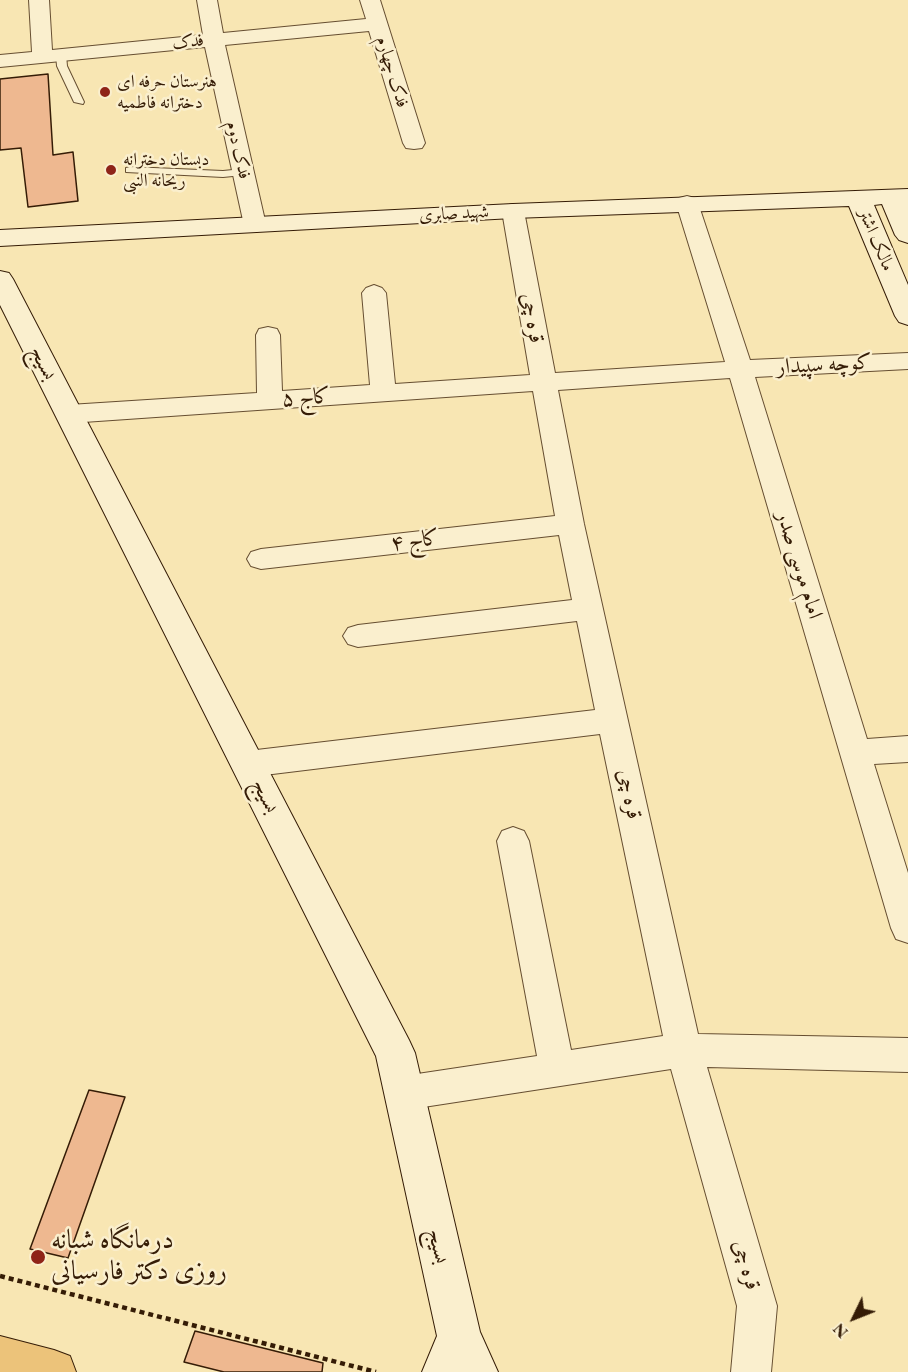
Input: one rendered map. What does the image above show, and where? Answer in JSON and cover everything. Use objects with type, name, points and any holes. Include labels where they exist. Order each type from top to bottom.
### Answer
[{"type":"highway","points":[[0,1358],[54,1372]]},
{"type":"street","points":[[39,0],[51,56]]},
{"type":"street","name":"فدک دوم","points":[[207,0],[255,225]]},
{"type":"street","name":"فدک چهارم","points":[[370,0],[414,143]]},
{"type":"street","name":"فدک","points":[[0,61],[377,24]]},
{"type":"street","name":"شهید صابری","points":[[0,238],[513,211],[899,196]]},
{"type":"street","name":"مالک اشتر","points":[[899,196],[908,235]]},
{"type":"street","name":"مالک اشتر","points":[[858,197],[908,316]]},
{"type":"street","name":"امام موسی صدر","points":[[687,203],[740,369],[908,928]]},
{"type":"street","name":"قره چی","points":[[513,211],[570,524],[684,1050],[757,1306],[751,1372]]},
{"type":"street","name":"بسیج","points":[[0,279],[395,1053],[460,1361]]},
{"type":"street","points":[[374,292],[383,393]]},
{"type":"street","points":[[268,335],[270,400]]},
{"type":"street","name":"کوچه سپیدار","points":[[543,382],[908,361]]},
{"type":"street","name":"کاج ۵","points":[[69,414],[543,382]]},
{"type":"street","name":"کاج ۴","points":[[261,559],[570,524]]},
{"type":"street","points":[[358,636],[589,609]]},
{"type":"street","points":[[248,764],[613,720]]},
{"type":"street","points":[[855,752],[908,749]]},
{"type":"street","points":[[513,842],[557,1069]]},
{"type":"street","points":[[404,1093],[684,1050],[908,1055]]},
{"type":"lane","points":[[51,56],[62,66],[79,102]]},
{"type":"lane","points":[[130,170],[223,174],[243,172]]},
{"type":"path","points":[[0,1276],[376,1372]]},
{"type":"building","points":[[48,74],[53,155],[73,152],[78,201],[28,207],[21,148],[0,150],[0,79]]},
{"type":"building","points":[[89,1090],[125,1097],[68,1258],[30,1249]]},
{"type":"building","points":[[195,1331],[323,1363],[322,1372],[224,1372],[184,1362]]},
{"type":"place","name":"هنرستان حرفه ای دخترانه فاطمیه","points":[[105,92]]},
{"type":"place","name":"دبستان دخترانه ریحانه النبی","points":[[111,170]]},
{"type":"place","name":"درمانگاه شبانه روزی دکتر فارسیانی","points":[[38,1257]]}]
